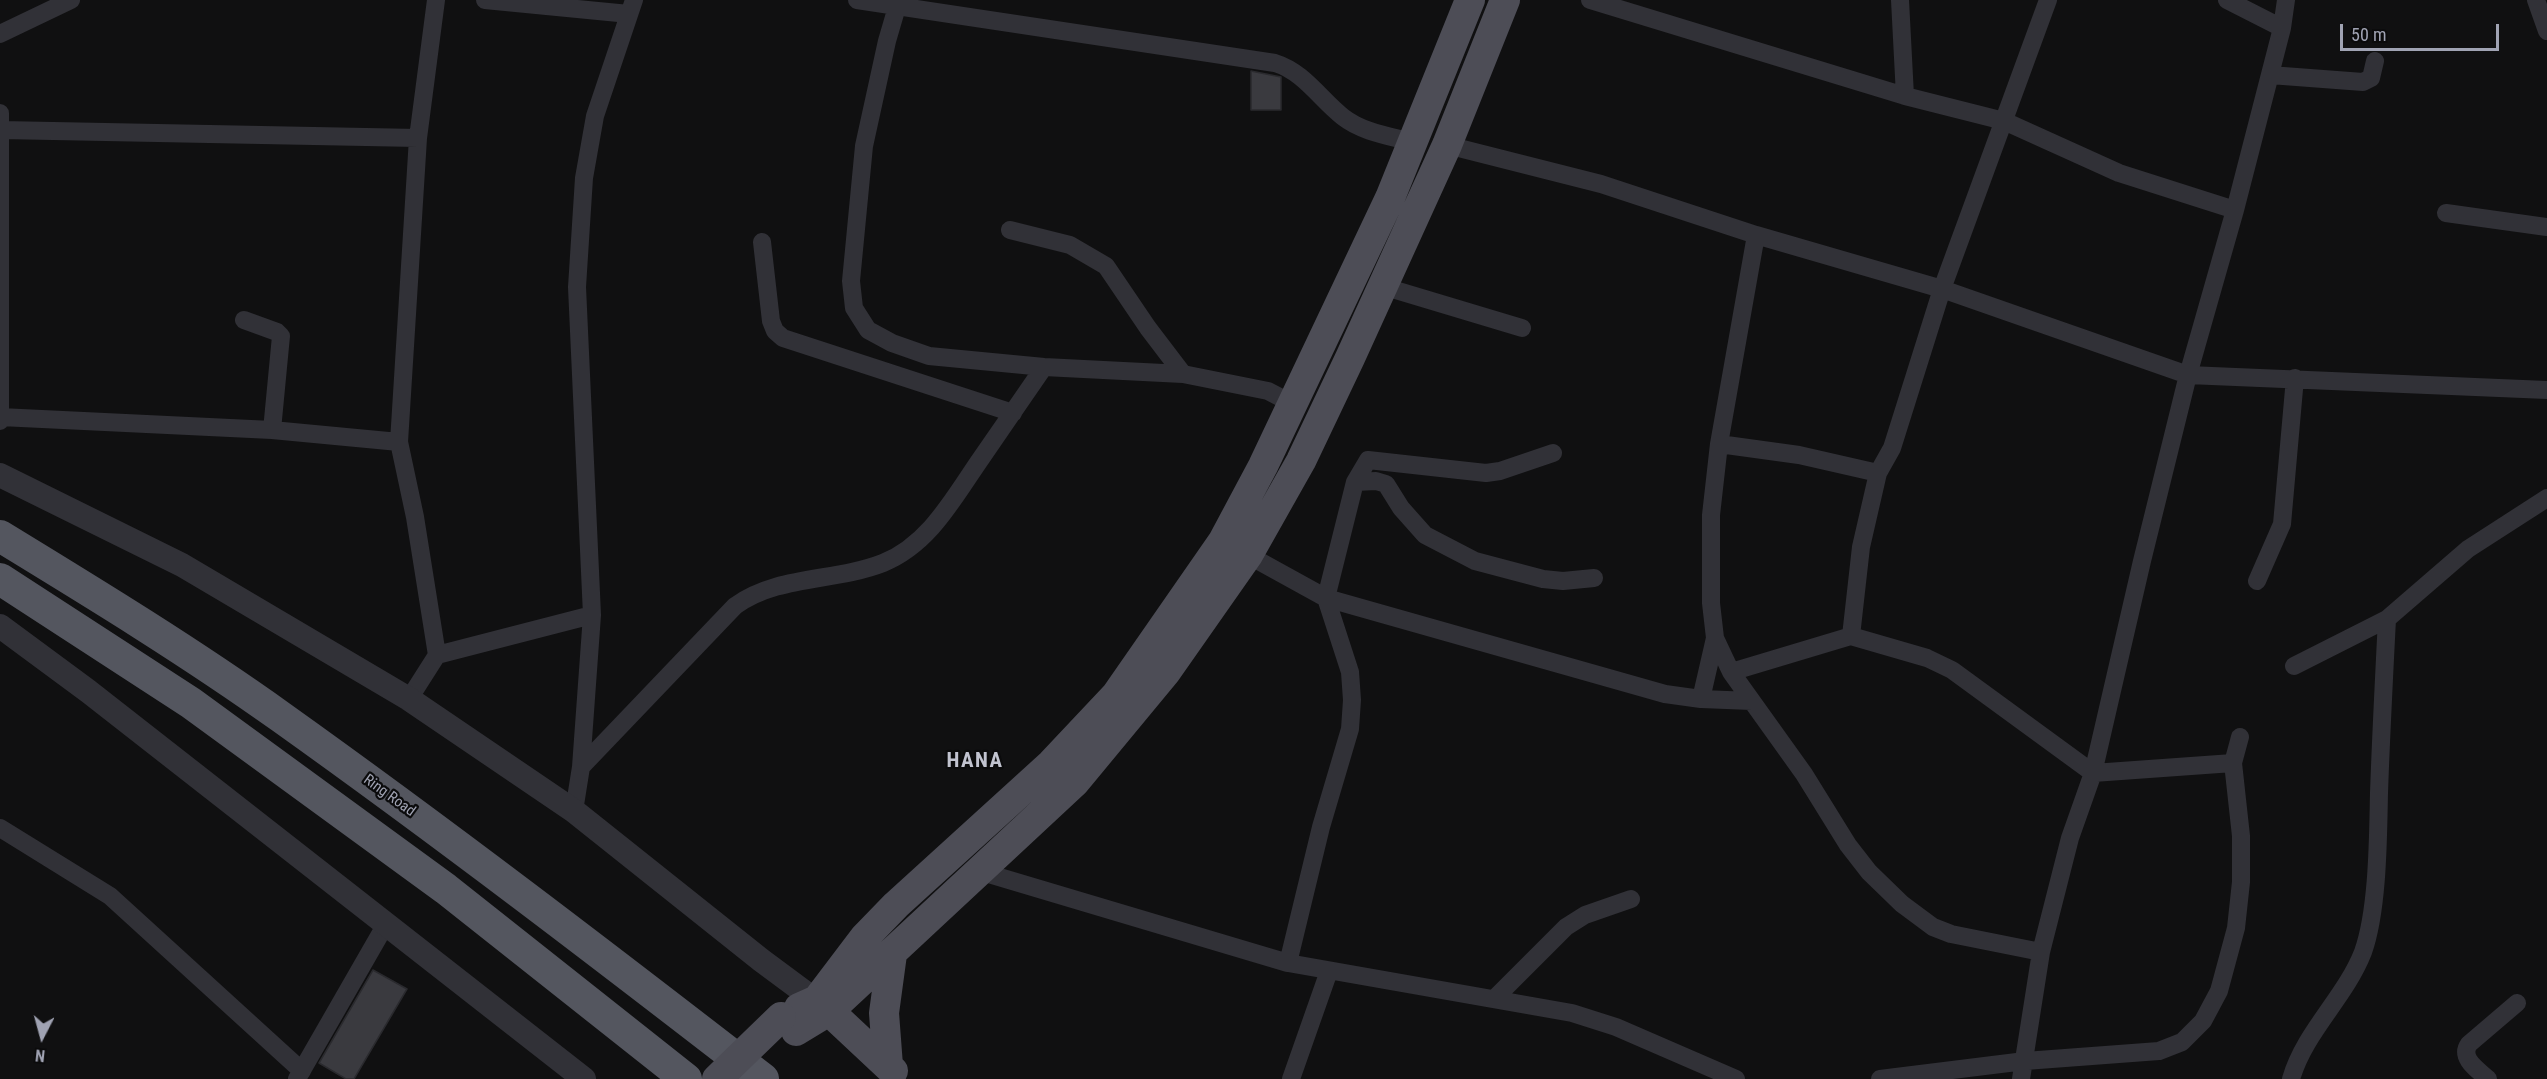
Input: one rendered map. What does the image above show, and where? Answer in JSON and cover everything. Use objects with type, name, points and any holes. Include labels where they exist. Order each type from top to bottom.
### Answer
[{"type":"highway","name":"Ring Road","points":[[0,536],[107,602],[279,716],[512,886],[763,1079]]},
{"type":"highway","points":[[0,579],[220,724],[446,889],[686,1079]]},
{"type":"main road","points":[[823,1006],[864,938],[880,921],[1051,764],[1116,695],[1223,540],[1263,466],[1390,198],[1470,0]]},
{"type":"main road","points":[[717,1079],[789,1024],[823,1006],[892,954],[1076,782],[1166,672],[1248,555],[1301,461],[1447,145],[1505,0]]},
{"type":"main road","points":[[1320,346],[1350,358]]},
{"type":"main road","points":[[892,954],[884,1013],[895,1072]]},
{"type":"main road","points":[[823,1006],[895,1072]]},
{"type":"main road","points":[[746,1079],[789,1024]]},
{"type":"street","points":[[0,34],[71,0]]},
{"type":"street","points":[[410,699],[437,655],[399,442],[418,138],[436,0]]},
{"type":"street","points":[[484,0],[632,7],[596,116],[584,178],[577,287],[592,615],[581,767],[574,811]]},
{"type":"street","points":[[857,0],[898,4],[1275,63],[1289,67],[1343,118],[1364,129],[1412,142]]},
{"type":"street","points":[[1590,0],[1905,96],[2004,121],[2119,173],[2235,210]]},
{"type":"street","points":[[1900,0],[1905,96]]},
{"type":"street","points":[[1851,636],[1861,547],[1878,473],[1892,448],[1942,289],[2048,0]]},
{"type":"street","points":[[2227,0],[2282,28]]},
{"type":"street","points":[[2023,1070],[2041,952],[2070,838],[2093,773],[2188,375],[2235,210],[2282,28],[2286,0]]},
{"type":"street","points":[[2536,0],[2547,31]]},
{"type":"street","points":[[898,4],[887,41],[864,146],[851,281],[854,308],[868,330],[892,343],[930,356],[1044,367],[1183,374],[1268,392],[1293,404]]},
{"type":"street","points":[[2270,75],[2363,82],[2371,78],[2375,61]]},
{"type":"street","points":[[399,442],[272,430],[0,419],[1,122],[418,138]]},
{"type":"street","points":[[1447,145],[1601,184],[1756,235],[1942,289],[2188,375],[2547,390]]},
{"type":"street","points":[[2446,213],[2547,227]]},
{"type":"street","points":[[1010,230],[1070,245],[1106,266],[1183,374]]},
{"type":"street","points":[[1756,235],[1719,444],[1711,515],[1711,603],[1715,638],[1731,672],[1803,774],[1848,845],[1869,872],[1902,904],[1933,927],[1951,934],[2041,952]]},
{"type":"street","points":[[762,242],[771,321],[775,331],[783,338],[1012,413]]},
{"type":"street","points":[[1382,286],[1522,328]]},
{"type":"street","points":[[244,320],[277,332],[281,336],[272,430]]},
{"type":"street","points":[[581,767],[735,606],[751,595],[771,587],[855,572],[884,562],[910,548],[935,525],[1044,367]]},
{"type":"street","points":[[2257,581],[2282,524],[2295,378]]},
{"type":"street","points":[[1719,444],[1798,455],[1878,473]]},
{"type":"street","points":[[1288,963],[1321,827],[1350,729],[1352,700],[1350,672],[1326,598],[1354,482],[1368,460],[1486,473],[1500,471],[1553,453]]},
{"type":"street","points":[[0,475],[182,565],[410,699],[574,811],[752,953],[823,1006]]},
{"type":"street","points":[[1354,482],[1376,481],[1386,484],[1401,508],[1425,535],[1475,561],[1542,579],[1563,581],[1594,578]]},
{"type":"street","points":[[2294,666],[2387,619],[2468,549],[2503,524],[2547,498]]},
{"type":"street","points":[[1248,555],[1326,598],[1665,694],[1701,699],[1752,701]]},
{"type":"street","points":[[437,655],[592,615]]},
{"type":"street","points":[[2291,1079],[2295,1065],[2312,1033],[2348,983],[2363,952],[2370,925],[2378,843],[2387,619]]},
{"type":"street","points":[[0,626],[88,691],[584,1079]]},
{"type":"street","points":[[1731,672],[1851,636],[1927,658],[1952,670],[2093,773],[2233,763]]},
{"type":"street","points":[[1701,699],[1715,638]]},
{"type":"street","points":[[1880,1079],[2023,1070],[2159,1051],[2182,1042],[2203,1021],[2219,991],[2236,928],[2241,882],[2241,836],[2233,763],[2240,737]]},
{"type":"street","points":[[0,828],[111,896],[299,1075],[386,924]]},
{"type":"street","points":[[979,871],[1288,963],[1572,1013],[1616,1027],[1736,1079]]},
{"type":"street","points":[[1495,998],[1566,927],[1585,915],[1631,899]]},
{"type":"street","points":[[1291,1079],[1329,971]]},
{"type":"street","points":[[2488,1079],[2466,1057],[2465,1050],[2517,1003]]},
{"type":"building","points":[[1251,71],[1281,77],[1281,110],[1251,110]]},
{"type":"building","points":[[373,970],[407,989],[354,1079],[346,1079],[319,1063]]},
{"type":"district","name":"HANA","points":[[975,762]]}]
